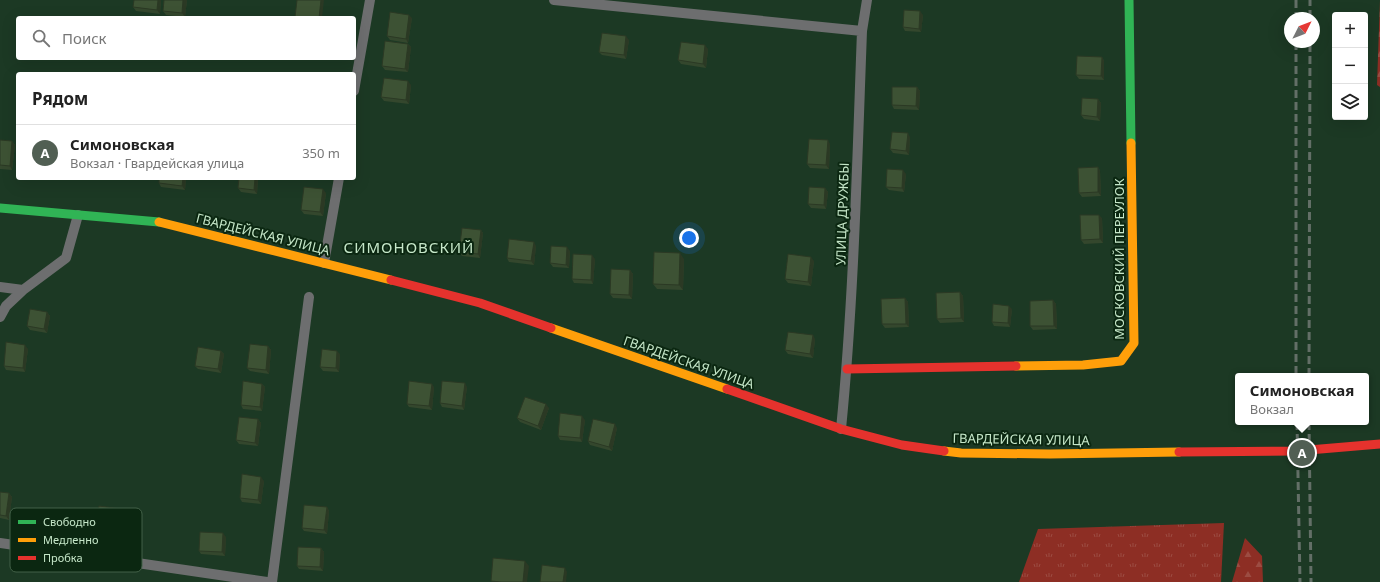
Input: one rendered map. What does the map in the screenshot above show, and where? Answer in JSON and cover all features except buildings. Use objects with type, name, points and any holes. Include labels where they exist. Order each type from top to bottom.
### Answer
[{"type":"street","points":[[356,80],[370,0]]},
{"type":"street","points":[[554,0],[862,31]]},
{"type":"street","name":"УЛИЦА ДРУЖБЫ","points":[[841,429],[847,369],[862,31],[867,0]]},
{"type":"street","name":"МОСКОВСКИЙ ПЕРЕУЛОК","points":[[847,369],[1083,365],[1121,361],[1134,343],[1129,0]]},
{"type":"street","points":[[324,263],[339,180]]},
{"type":"street","name":"ГВАРДЕЙСКАЯ УЛИЦА","points":[[0,208],[162,222],[480,303],[841,429],[902,445],[961,453],[1050,454],[1297,451],[1380,444]]},
{"type":"street","points":[[0,317],[6,306],[23,290],[66,258],[78,215]]},
{"type":"street","points":[[0,287],[23,290]]},
{"type":"street","points":[[272,582],[309,297]]},
{"type":"street","points":[[0,543],[10,544]]},
{"type":"street","points":[[142,564],[267,582]]},
{"type":"green space","points":[[1380,0],[1380,87],[1377,85]]},
{"type":"green space","points":[[1224,523],[1221,582],[1019,582],[1038,529]]},
{"type":"green space","points":[[1245,538],[1262,556],[1263,582],[1232,582]]},
{"type":"railway","points":[[1296,0],[1296,12]]},
{"type":"railway","points":[[1310,0],[1310,12]]},
{"type":"railway","points":[[1296,48],[1296,373]]},
{"type":"railway","points":[[1309,373],[1310,48]]},
{"type":"railway","points":[[1297,425],[1300,582]]},
{"type":"railway","points":[[1309,425],[1311,582]]},
{"type":"traffic: fast","points":[[1129,0],[1131,143]]},
{"type":"traffic: fast","points":[[0,208],[159,222]]},
{"type":"traffic: slow","points":[[1016,366],[1083,365],[1121,361],[1134,343],[1131,143]]},
{"type":"traffic: slow","points":[[159,222],[391,280]]},
{"type":"traffic: slow","points":[[551,328],[727,389]]},
{"type":"traffic: slow","points":[[944,451],[961,453],[1050,454],[1179,452]]},
{"type":"traffic: jam","points":[[391,280],[480,303],[551,328]]},
{"type":"traffic: jam","points":[[847,369],[1016,366]]},
{"type":"traffic: jam","points":[[727,389],[841,429],[902,445],[944,451]]},
{"type":"traffic: jam","points":[[1179,452],[1297,451],[1380,444]]},
{"type":"place","name":"Симоновская","points":[[1302,453]]},
{"type":"district","name":"СИМОНОВСКИЙ","points":[[409,247]]}]
